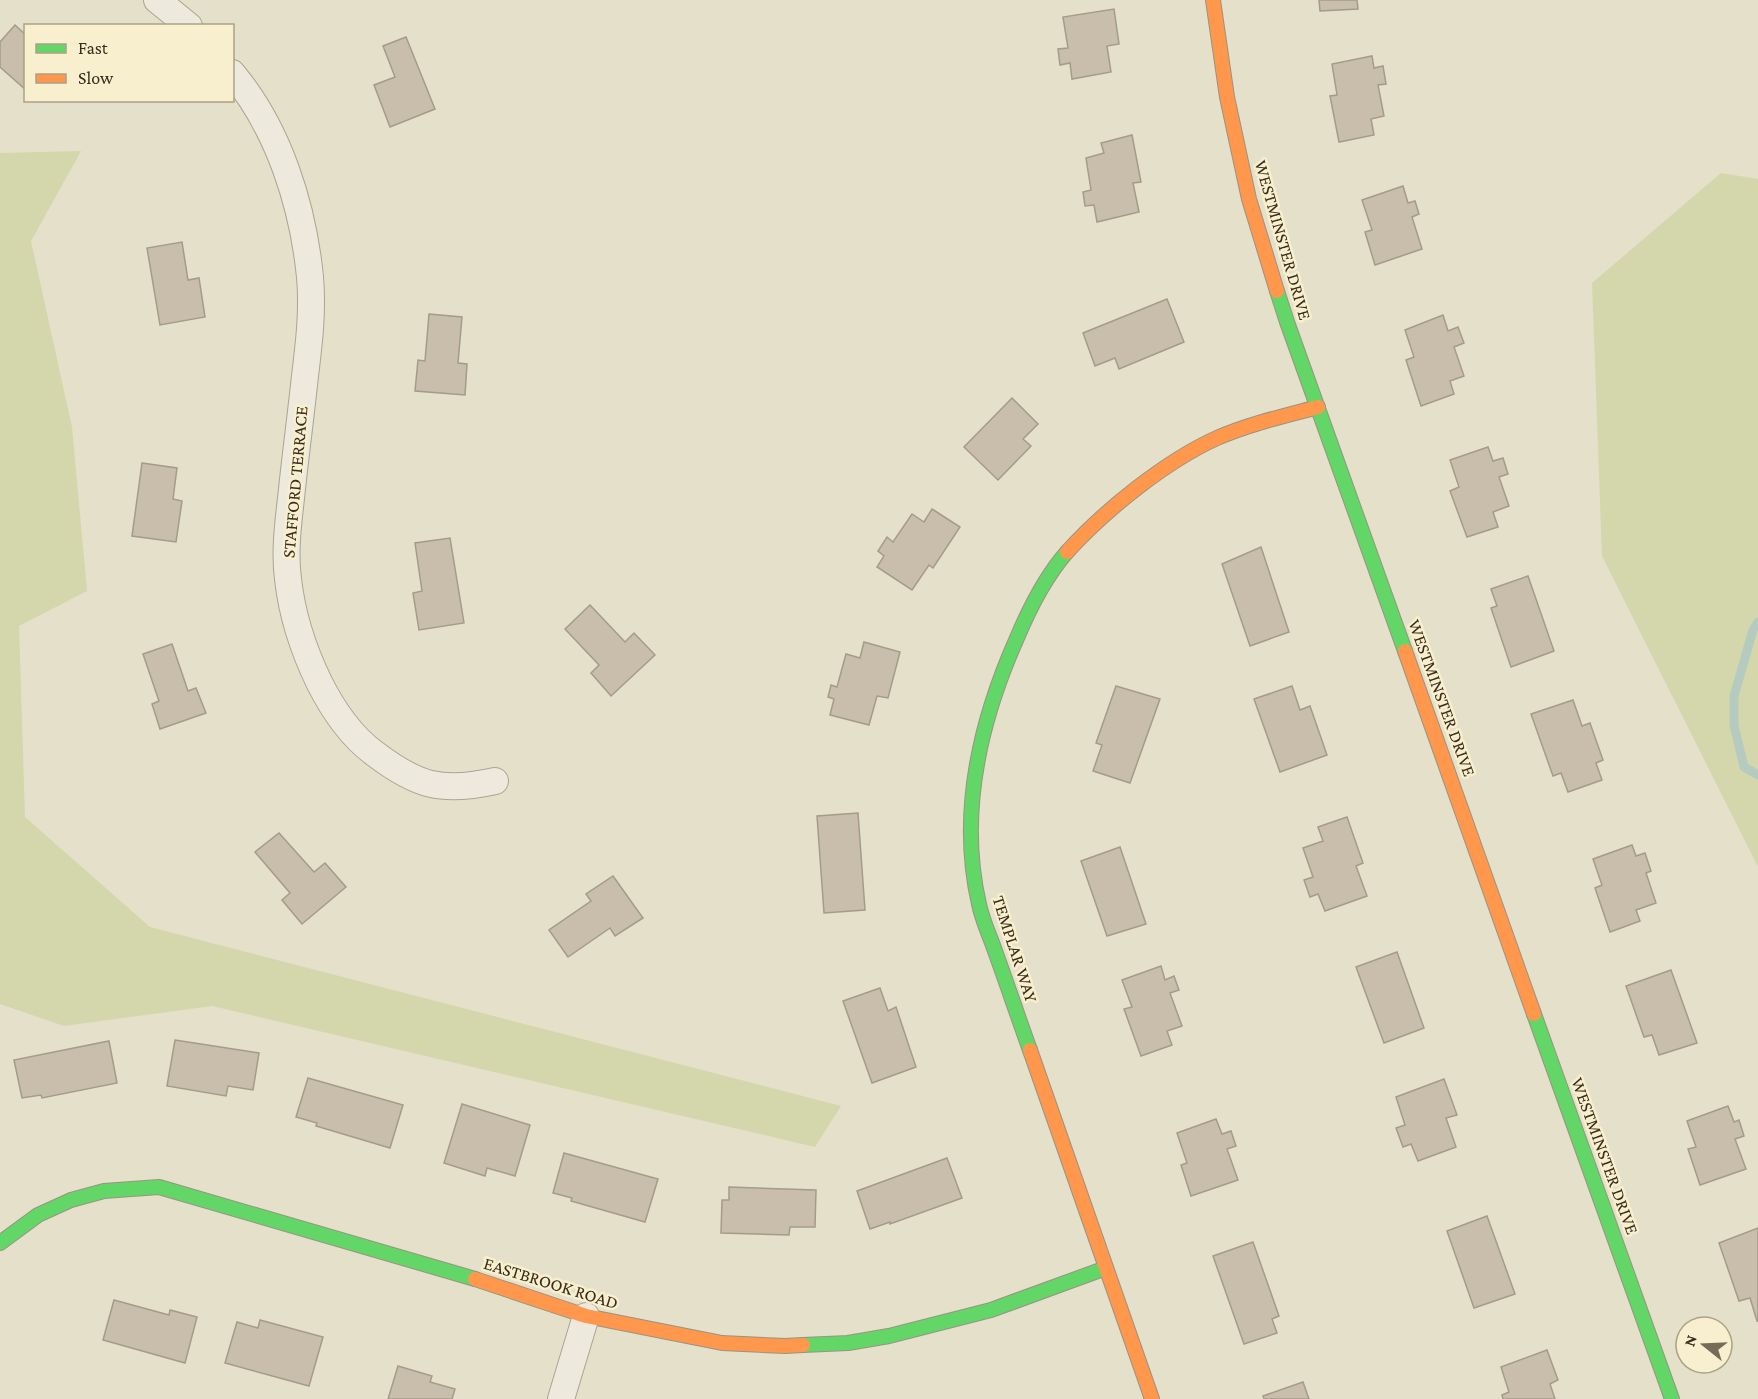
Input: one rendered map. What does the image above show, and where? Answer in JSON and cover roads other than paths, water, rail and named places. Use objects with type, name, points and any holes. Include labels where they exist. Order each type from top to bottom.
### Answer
[{"type":"street","points":[[157,0],[187,24]]},
{"type":"street","name":"WESTMINSTER DRIVE","points":[[1213,0],[1227,97],[1249,199],[1287,322],[1672,1399]]},
{"type":"street","name":"STAFFORD TERRACE","points":[[234,75],[272,135],[288,176],[303,227],[310,278],[312,320],[286,536],[287,578],[296,626],[307,658],[326,696],[351,730],[364,746],[397,771],[436,786],[470,787],[495,781]]},
{"type":"street","name":"TEMPLAR WAY","points":[[1152,1399],[979,905],[973,864],[971,822],[973,780],[985,718],[1006,659],[1033,602],[1055,567],[1083,535],[1130,494],[1181,458],[1219,438],[1318,406]]},
{"type":"street","name":"EASTBROOK ROAD","points":[[0,1244],[35,1217],[57,1204],[96,1191],[126,1187],[159,1187],[458,1273],[586,1316],[722,1342],[785,1346],[848,1343],[889,1336],[991,1310],[1106,1268]]},
{"type":"street","points":[[561,1399],[586,1316]]},
{"type":"waterway","points":[[1758,622],[1753,630],[1734,696],[1734,725],[1744,767],[1758,775]]}]
